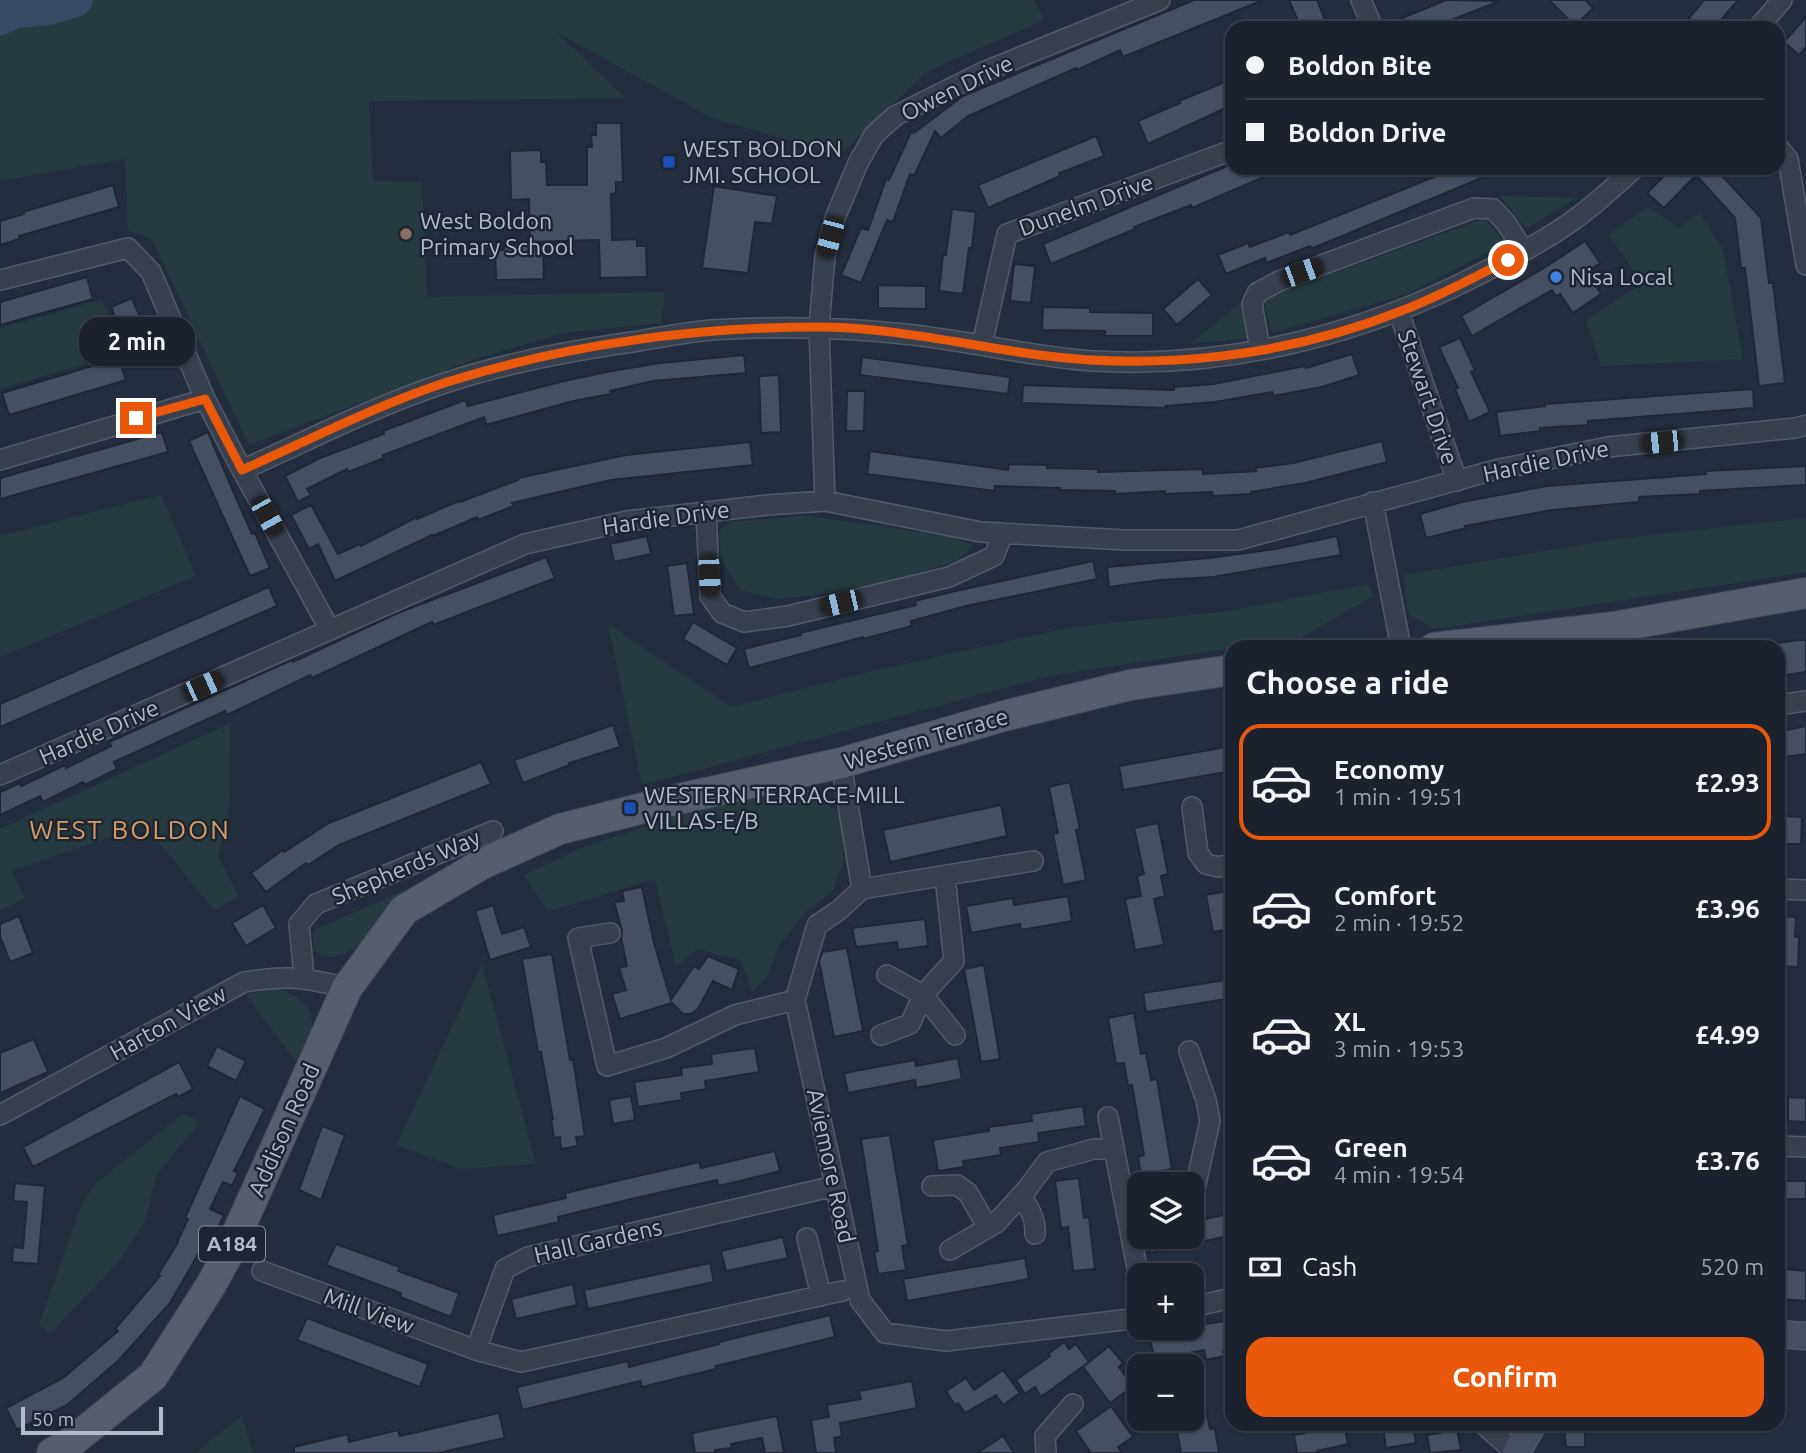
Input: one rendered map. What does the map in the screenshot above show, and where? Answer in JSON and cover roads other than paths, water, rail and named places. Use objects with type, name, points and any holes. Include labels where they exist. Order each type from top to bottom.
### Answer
[{"type":"main road","points":[[1503,640],[1614,627],[1806,593]]},
{"type":"main road","name":"Western Terrace","points":[[347,988],[404,910],[482,864],[560,829],[841,763],[1004,716],[1130,685],[1225,671]]},
{"type":"main road","name":"Addison Road","points":[[52,1453],[69,1444],[153,1376],[211,1285],[294,1110],[347,988]]},
{"type":"street","points":[[1361,0],[1370,21]]},
{"type":"street","points":[[1764,21],[1782,0]]},
{"type":"street","name":"Owen Drive","points":[[825,501],[819,327],[825,256],[835,219],[858,163],[874,135],[895,116],[981,73],[1149,2]]},
{"type":"street","name":"Dunelm Drive","points":[[982,345],[1007,234],[1225,153]]},
{"type":"street","points":[[1785,155],[1788,159],[1806,265]]},
{"type":"street","points":[[242,470],[395,401],[448,382],[583,349],[710,330],[819,327],[905,334],[1036,355],[1094,361],[1165,360],[1260,349],[1322,337],[1399,312],[1446,292],[1524,251],[1577,218],[1627,175]]},
{"type":"street","points":[[1260,349],[1252,304],[1257,293],[1279,281],[1474,208],[1493,209],[1506,223],[1524,251]]},
{"type":"street","points":[[0,280],[128,248],[151,272],[205,399],[330,629]]},
{"type":"street","name":"Stewart Drive","points":[[1399,312],[1457,481]]},
{"type":"street","points":[[0,460],[205,399]]},
{"type":"street","name":"Hardie Drive","points":[[0,775],[525,544],[626,521],[825,501],[981,532],[1125,540],[1238,540],[1495,470],[1608,447],[1806,425]]},
{"type":"street","points":[[1373,502],[1399,640]]},
{"type":"street","points":[[705,512],[710,596],[722,613],[744,622],[788,616],[949,578],[994,556],[1003,533]]},
{"type":"street","points":[[1785,704],[1806,701]]},
{"type":"street","points":[[841,763],[862,890],[1033,861]]},
{"type":"street","points":[[1192,807],[1198,853],[1206,864],[1219,867],[1225,865]]},
{"type":"street","name":"Shepherds Way","points":[[304,977],[299,925],[316,904],[493,831]]},
{"type":"street","points":[[881,1035],[910,1024],[923,995],[954,961],[945,876]]},
{"type":"street","points":[[1785,889],[1806,890]]},
{"type":"street","name":"Aviemore Road","points":[[862,890],[817,925],[795,1000],[860,1300],[885,1333],[946,1341],[1127,1319]]},
{"type":"street","points":[[610,933],[578,938],[606,1075],[735,1015],[795,1000]]},
{"type":"street","points":[[887,975],[923,995],[955,1035]]},
{"type":"street","name":"Harton View","points":[[0,1115],[244,982],[277,976],[304,977],[347,988]]},
{"type":"street","points":[[1189,1051],[1206,1100],[1210,1121],[1199,1172]]},
{"type":"street","points":[[1108,1117],[1113,1149],[1127,1193]]},
{"type":"street","points":[[1785,1146],[1806,1147]]},
{"type":"street","points":[[950,1250],[996,1223],[1021,1197],[1047,1162],[1094,1149],[1113,1149]]},
{"type":"street","points":[[932,1186],[957,1185],[968,1193],[988,1228]]},
{"type":"street","name":"Hall Gardens","points":[[476,1350],[505,1269],[528,1257],[835,1186]]},
{"type":"street","points":[[1021,1197],[1031,1210],[1036,1225],[1035,1234]]},
{"type":"street","points":[[807,1238],[821,1296]]},
{"type":"street","name":"Mill View","points":[[262,1271],[476,1350]]},
{"type":"street","points":[[476,1350],[521,1362],[842,1291]]},
{"type":"street","points":[[1204,1304],[1225,1300]]},
{"type":"street","points":[[1785,1334],[1806,1336]]},
{"type":"street","points":[[1046,1453],[1045,1436],[1073,1404]]},
{"type":"street","points":[[1491,1431],[1516,1453],[1530,1431]]},
{"type":"waterway","points":[[0,19],[15,12],[51,8],[76,0]]},
{"type":"place","name":"WEST BOLDON JMI. SCHOOL","points":[[669,162]]},
{"type":"place","name":"West Boldon Primary School","points":[[406,234]]},
{"type":"place","name":"Nisa Local","points":[[1556,277]]},
{"type":"place","name":"WESTERN TERRACE-MILL VILLAS-E/B","points":[[630,808]]},
{"type":"district","name":"WEST BOLDON","points":[[130,830]]}]
